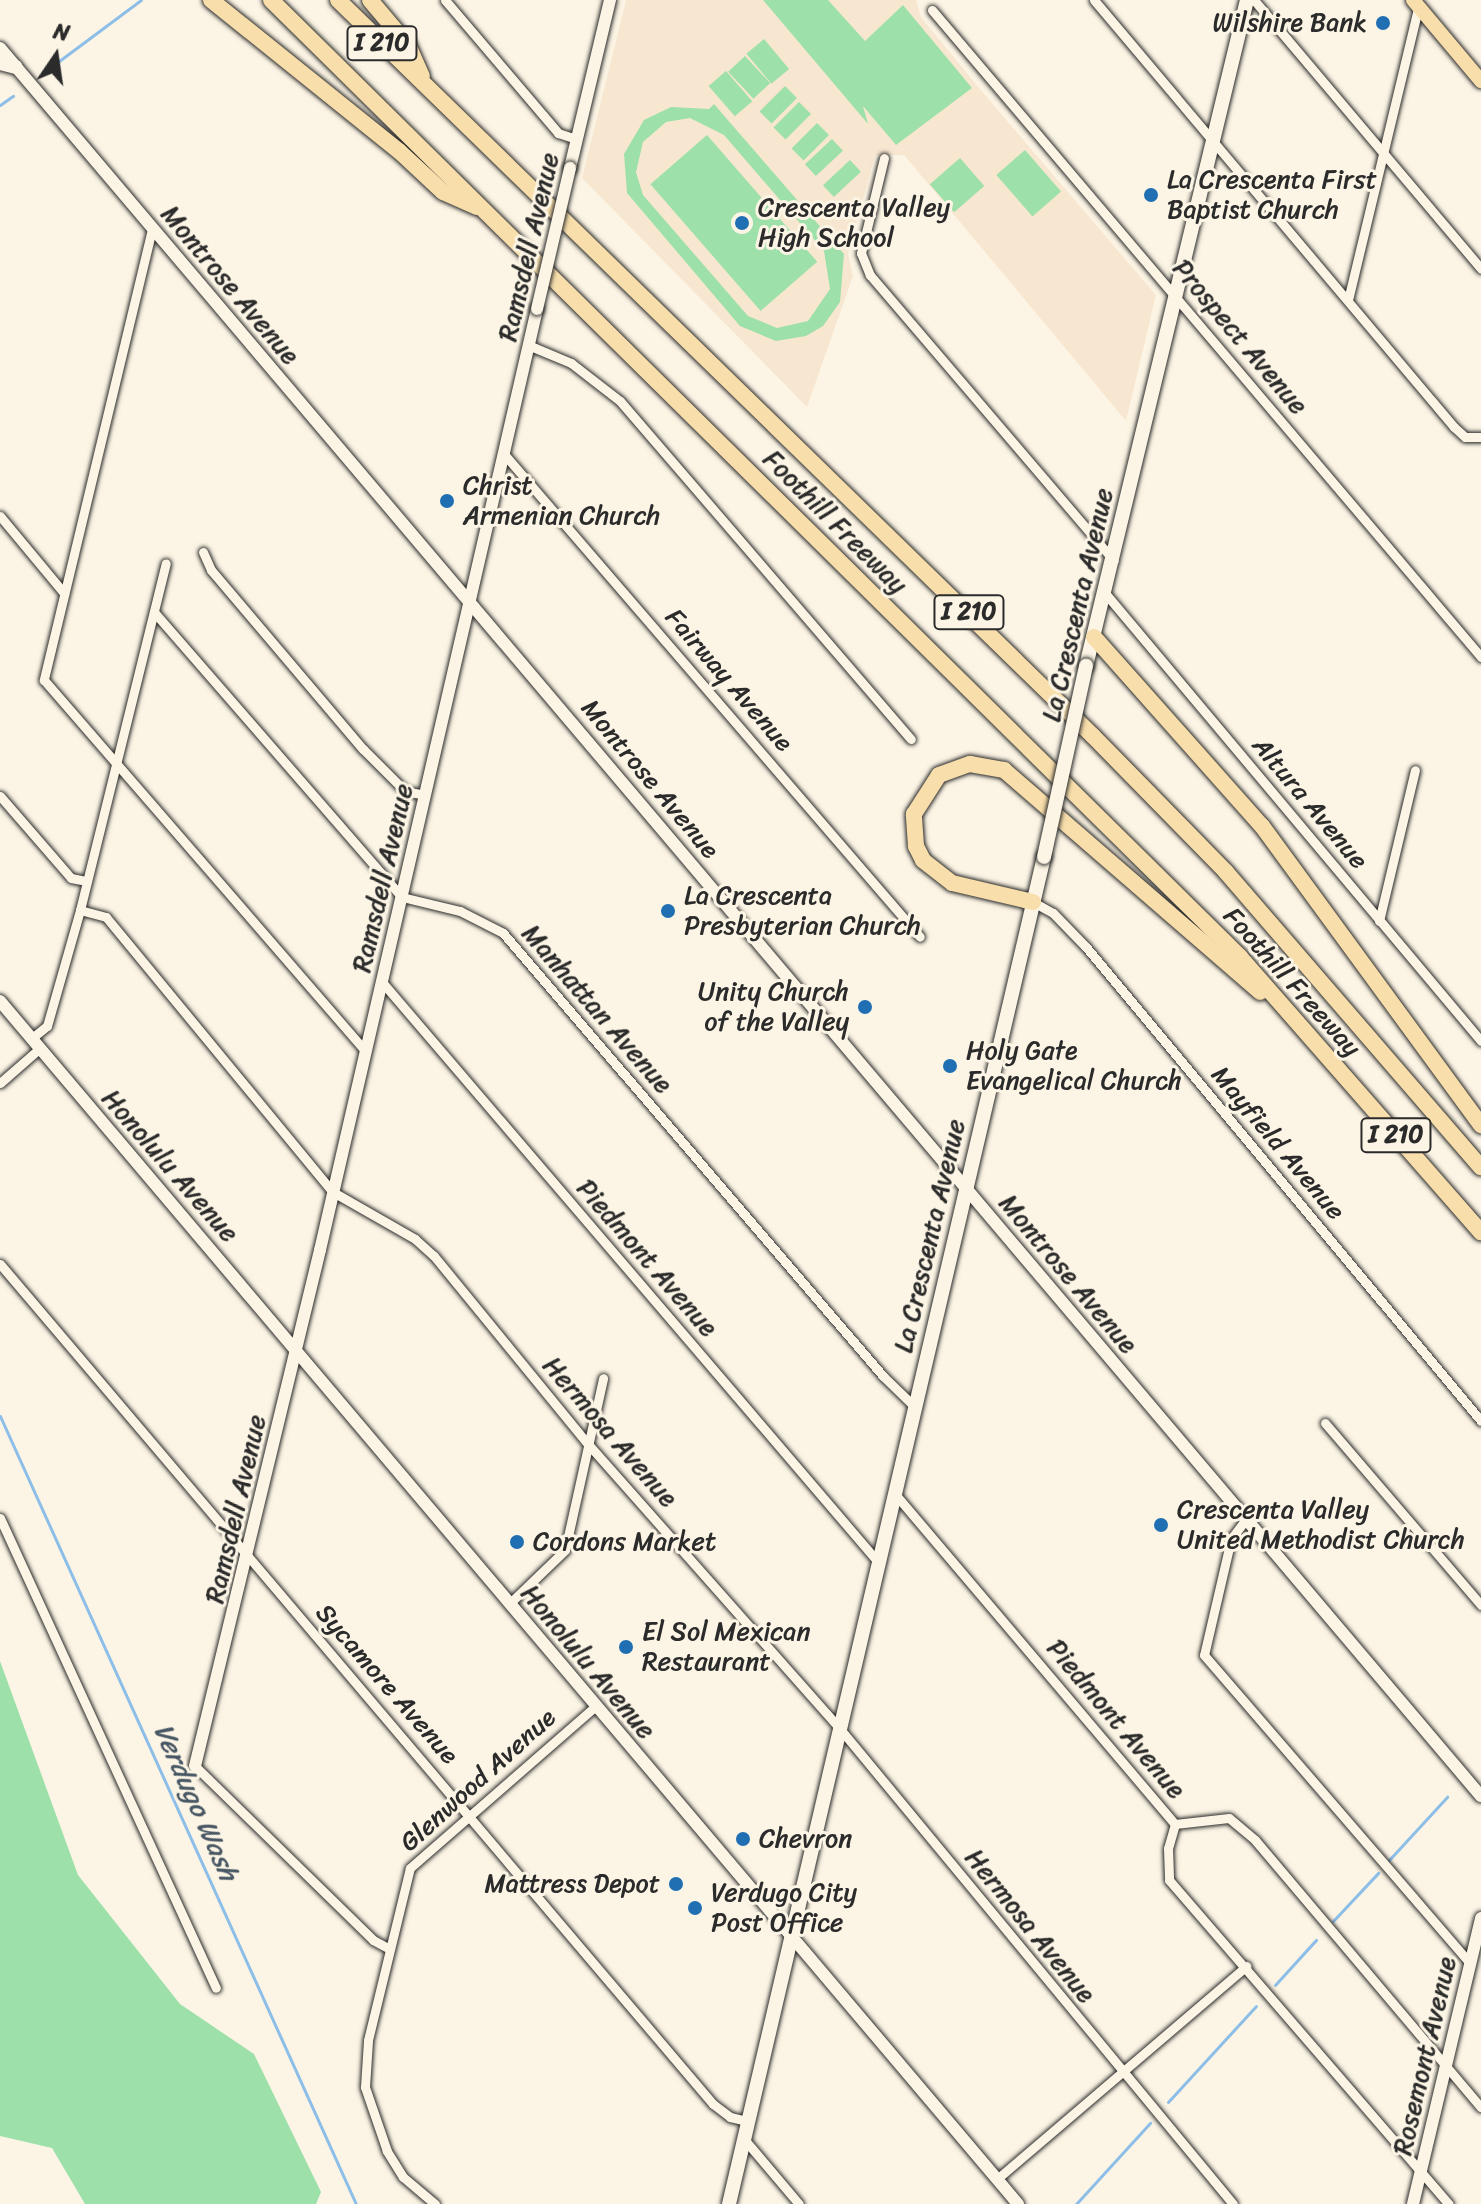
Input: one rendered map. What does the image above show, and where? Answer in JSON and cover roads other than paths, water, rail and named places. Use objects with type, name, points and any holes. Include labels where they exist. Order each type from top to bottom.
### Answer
[{"type":"highway","points":[[211,0],[399,151],[443,192],[487,211]]},
{"type":"highway","name":"Foothill Freeway","points":[[271,0],[1240,957],[1481,1232]]},
{"type":"highway","name":"Foothill Freeway","points":[[338,0],[916,559],[1171,815],[1481,1167]]},
{"type":"highway","points":[[370,0],[408,45],[426,85]]},
{"type":"highway","points":[[1094,637],[1262,826],[1481,1125]]},
{"type":"highway","points":[[1033,902],[952,883],[923,860],[916,846],[914,814],[939,775],[970,764],[1004,770],[1312,1038]]},
{"type":"main road","name":"La Crescenta Avenue","points":[[729,2204],[1086,666],[1247,0]]},
{"type":"main road","points":[[1417,2],[1481,81]]},
{"type":"main road","points":[[0,63],[16,67]]},
{"type":"street","points":[[445,0],[558,133],[577,139]]},
{"type":"street","name":"Ramsdell Avenue","points":[[195,1766],[248,1556],[610,0]]},
{"type":"street","points":[[1094,0],[1213,145],[1454,427],[1465,437],[1481,437]]},
{"type":"street","points":[[1254,0],[1481,269]]},
{"type":"street","points":[[1348,300],[1417,2]]},
{"type":"street","name":"Prospect Avenue","points":[[932,10],[1481,657]]},
{"type":"street","name":"Montrose Avenue","points":[[0,48],[1481,1796]]},
{"type":"street","points":[[884,158],[861,253],[870,275],[1113,560]]},
{"type":"street","points":[[152,229],[44,680],[365,1050]]},
{"type":"street","points":[[528,345],[571,363],[620,401],[911,739]]},
{"type":"street","name":"Fairway Avenue","points":[[504,454],[920,937]]},
{"type":"street","points":[[0,516],[64,593]]},
{"type":"street","points":[[203,552],[211,570],[363,749],[405,791],[425,795]]},
{"type":"street","points":[[0,1083],[47,1026],[80,910],[166,563]]},
{"type":"street","name":"Altura Avenue","points":[[1105,593],[1481,1041]]},
{"type":"street","points":[[154,612],[402,897]]},
{"type":"street","points":[[1379,921],[1415,770]]},
{"type":"street","points":[[0,796],[71,878],[87,881]]},
{"type":"street","name":"Manhattan Avenue","points":[[402,897],[460,911],[503,933],[883,1376],[915,1407]]},
{"type":"street","name":"Mayfield Avenue","points":[[1033,902],[1053,913],[1086,947],[1481,1421]]},
{"type":"street","name":"Hermosa Avenue","points":[[80,910],[106,917],[333,1192],[422,1244],[588,1444],[841,1730],[1233,2204]]},
{"type":"street","name":"Piedmont Avenue","points":[[382,982],[879,1563]]},
{"type":"street","name":"Honolulu Avenue","points":[[0,1001],[296,1347],[1018,2204]]},
{"type":"street","name":"Sycamore Avenue","points":[[0,1264],[713,2104],[730,2117],[748,2121]]},
{"type":"street","points":[[510,1603],[565,1550],[603,1378]]},
{"type":"street","points":[[1325,1423],[1481,1605]]},
{"type":"street","name":"Piedmont Avenue","points":[[895,1494],[1175,1824],[1168,1848],[1169,1880],[1449,2204]]},
{"type":"street","points":[[0,1518],[216,1988]]},
{"type":"street","points":[[1246,1519],[1231,1539],[1204,1655],[1470,1963]]},
{"type":"street","name":"Glenwood Avenue","points":[[435,2204],[403,2177],[387,2151],[365,2087],[368,2040],[410,1868],[469,1813],[596,1706]]},
{"type":"street","points":[[195,1766],[373,1940],[390,1949]]},
{"type":"street","points":[[1175,1824],[1229,1818],[1255,1840],[1481,2107]]},
{"type":"street","name":"Rosemont Avenue","points":[[1413,2204],[1481,1918]]},
{"type":"street","points":[[997,2179],[1246,1966]]},
{"type":"street","points":[[744,2139],[799,2204]]},
{"type":"waterway","points":[[51,67],[141,0]]},
{"type":"waterway","points":[[0,105],[13,96]]},
{"type":"waterway","name":"Verdugo Wash","points":[[0,1416],[356,2204]]},
{"type":"waterway","points":[[1389,1860],[1447,1797]]},
{"type":"waterway","points":[[1333,1921],[1378,1873]]},
{"type":"waterway","points":[[1275,1985],[1316,1940]]},
{"type":"waterway","points":[[1168,2102],[1256,2006]]},
{"type":"waterway","points":[[1076,2204],[1150,2123]]},
{"type":"place","name":"Wilshire Bank","points":[[1383,23]]},
{"type":"place","name":"La Crescenta First Baptist Church","points":[[1151,195]]},
{"type":"place","name":"Crescenta Valley High School","points":[[742,223]]},
{"type":"place","name":"Christ Armenian Church","points":[[447,501]]},
{"type":"place","name":"La Crescenta Presbyterian Church","points":[[668,911]]},
{"type":"place","name":"Unity Church of the Valley","points":[[865,1007]]},
{"type":"place","name":"Holy Gate Evangelical Church","points":[[950,1066]]},
{"type":"place","name":"Crescenta Valley United Methodist Church","points":[[1161,1525]]},
{"type":"place","name":"Cordons Market","points":[[517,1542]]},
{"type":"place","name":"El Sol Mexican Restaurant","points":[[626,1647]]},
{"type":"place","name":"Chevron","points":[[743,1839]]},
{"type":"place","name":"Mattress Depot","points":[[676,1884]]},
{"type":"place","name":"Verdugo City Post Office","points":[[695,1908]]}]
